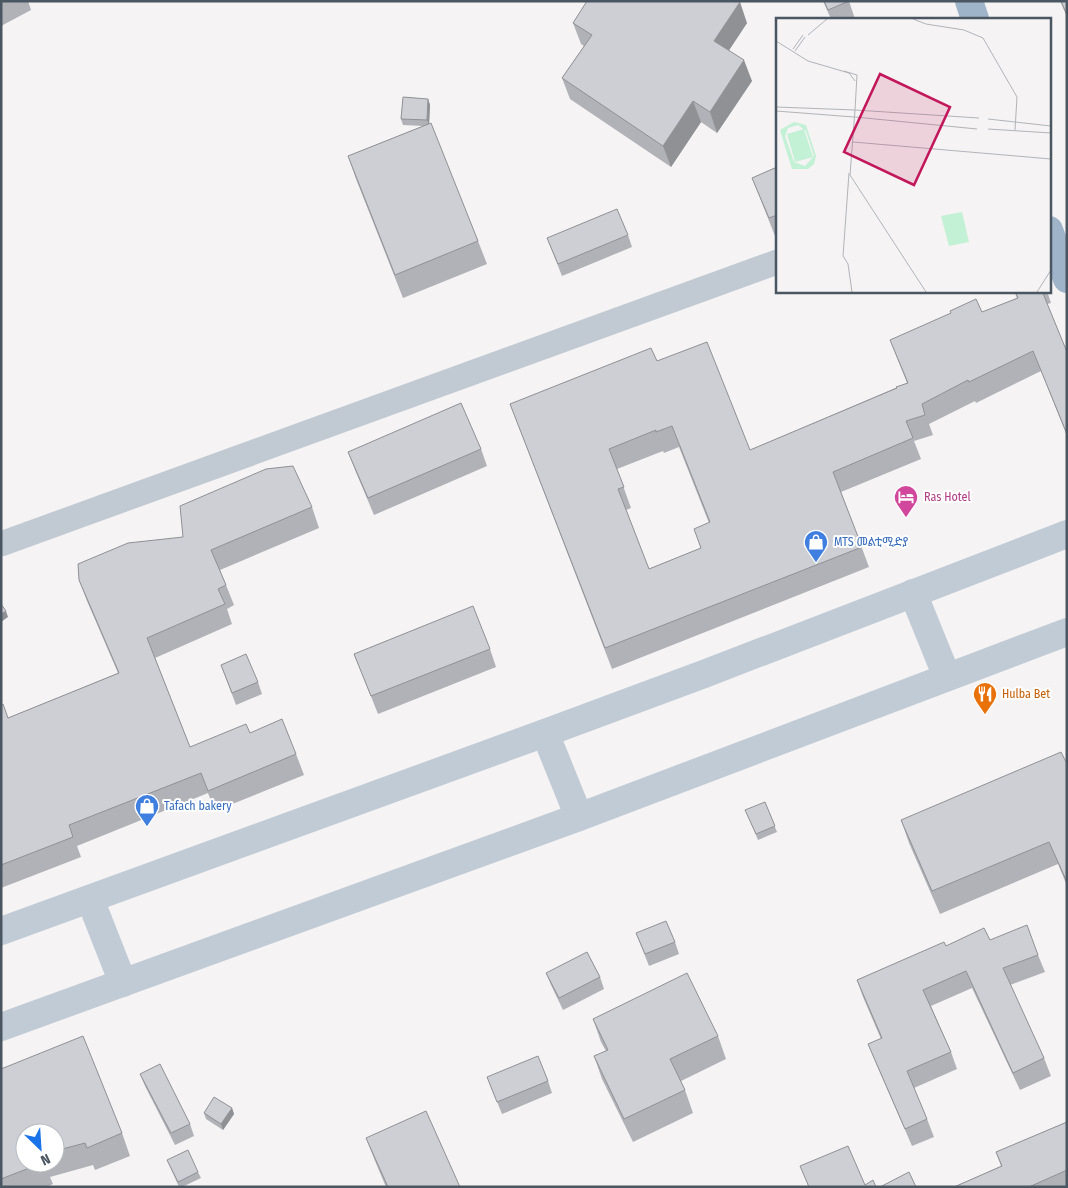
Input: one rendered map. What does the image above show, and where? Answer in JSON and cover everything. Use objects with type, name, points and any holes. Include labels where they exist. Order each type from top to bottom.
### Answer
[{"type":"highway","points":[[969,1],[975,18]]},
{"type":"highway","points":[[1050,233],[1067,279]]},
{"type":"main road","points":[[1,931],[545,734],[1067,534]]},
{"type":"main road","points":[[913,593],[946,677]]},
{"type":"main road","points":[[1,1027],[579,817],[1067,632]]},
{"type":"main road","points":[[545,734],[579,817]]},
{"type":"main road","points":[[90,898],[123,983]]},
{"type":"street","points":[[1,544],[776,262]]},
{"type":"building","points":[[587,1],[738,1],[740,2],[714,41],[744,60],[710,112],[693,101],[663,146],[562,78],[592,35],[573,23]]},
{"type":"building","points":[[824,1],[849,1],[828,10]]},
{"type":"building","points":[[1061,1],[1067,1],[1067,15]]},
{"type":"building","points":[[403,97],[428,99],[427,120],[401,119]]},
{"type":"building","points":[[431,123],[478,241],[395,275],[348,156]]},
{"type":"building","points":[[776,167],[776,215],[769,218],[752,178]]},
{"type":"building","points":[[617,209],[628,235],[558,264],[547,238]]},
{"type":"building","points":[[1015,292],[1042,292],[1067,352],[1067,434],[1033,351],[969,382],[968,380],[922,404],[925,415],[906,421],[913,438],[833,472],[862,547],[605,648],[510,404],[651,348],[657,361],[707,342],[750,450],[908,383],[890,340],[951,313],[950,311],[976,299],[982,312],[1018,298]],"holes":[[[672,426],[710,522],[694,529],[701,548],[649,569],[618,489],[624,487],[609,449],[656,430],[656,432]]]},
{"type":"building","points":[[461,403],[481,449],[368,498],[348,452]]},
{"type":"building","points":[[293,466],[312,507],[211,550],[226,585],[218,589],[225,604],[147,638],[190,747],[246,724],[250,733],[282,719],[296,754],[208,791],[201,773],[69,825],[73,837],[1,865],[1,705],[3,704],[8,718],[119,673],[79,580],[78,564],[128,543],[183,537],[180,506],[266,469]]},
{"type":"building","points":[[1,604],[6,611],[1,614]]},
{"type":"building","points":[[473,606],[490,649],[371,696],[354,654]]},
{"type":"building","points":[[246,654],[258,682],[232,693],[221,665]]},
{"type":"building","points":[[1061,752],[1067,764],[1067,882],[1049,842],[932,891],[901,820]]},
{"type":"building","points":[[765,802],[775,826],[756,834],[745,810]]},
{"type":"building","points":[[666,921],[675,942],[645,954],[636,933]]},
{"type":"building","points":[[1027,925],[1038,955],[1003,968],[1044,1058],[1013,1073],[966,971],[923,990],[951,1052],[907,1071],[927,1119],[905,1129],[868,1044],[882,1038],[857,980],[944,942],[946,946],[984,928],[990,940]]},
{"type":"building","points":[[587,952],[600,977],[559,998],[546,973]]},
{"type":"building","points":[[687,973],[718,1036],[670,1059],[685,1090],[624,1119],[594,1056],[608,1050],[593,1019]]},
{"type":"building","points":[[83,1036],[122,1133],[87,1148],[85,1143],[65,1148],[65,1123],[15,1123],[16,1173],[1,1179],[1,1069]]},
{"type":"building","points":[[538,1056],[548,1081],[497,1102],[487,1077]]},
{"type":"building","points":[[160,1064],[190,1124],[171,1133],[140,1074]]},
{"type":"building","points":[[214,1097],[232,1108],[221,1124],[204,1113]]},
{"type":"building","points":[[426,1111],[460,1187],[388,1187],[366,1138]]},
{"type":"building","points":[[1067,1122],[1067,1170],[1029,1187],[954,1187],[1002,1166],[996,1152]]},
{"type":"building","points":[[848,1146],[865,1185],[873,1180],[876,1187],[809,1187],[800,1166]]},
{"type":"building","points":[[188,1150],[198,1172],[178,1182],[167,1160]]},
{"type":"building","points":[[909,1172],[916,1187],[880,1187]]},
{"type":"place","name":"Ras Hotel","points":[[906,518]]},
{"type":"place","name":"MTS መልቲሚድያ","points":[[816,563]]},
{"type":"place","name":"Hulba Bet","points":[[985,715]]},
{"type":"place","name":"Tafach bakery","points":[[147,827]]}]
